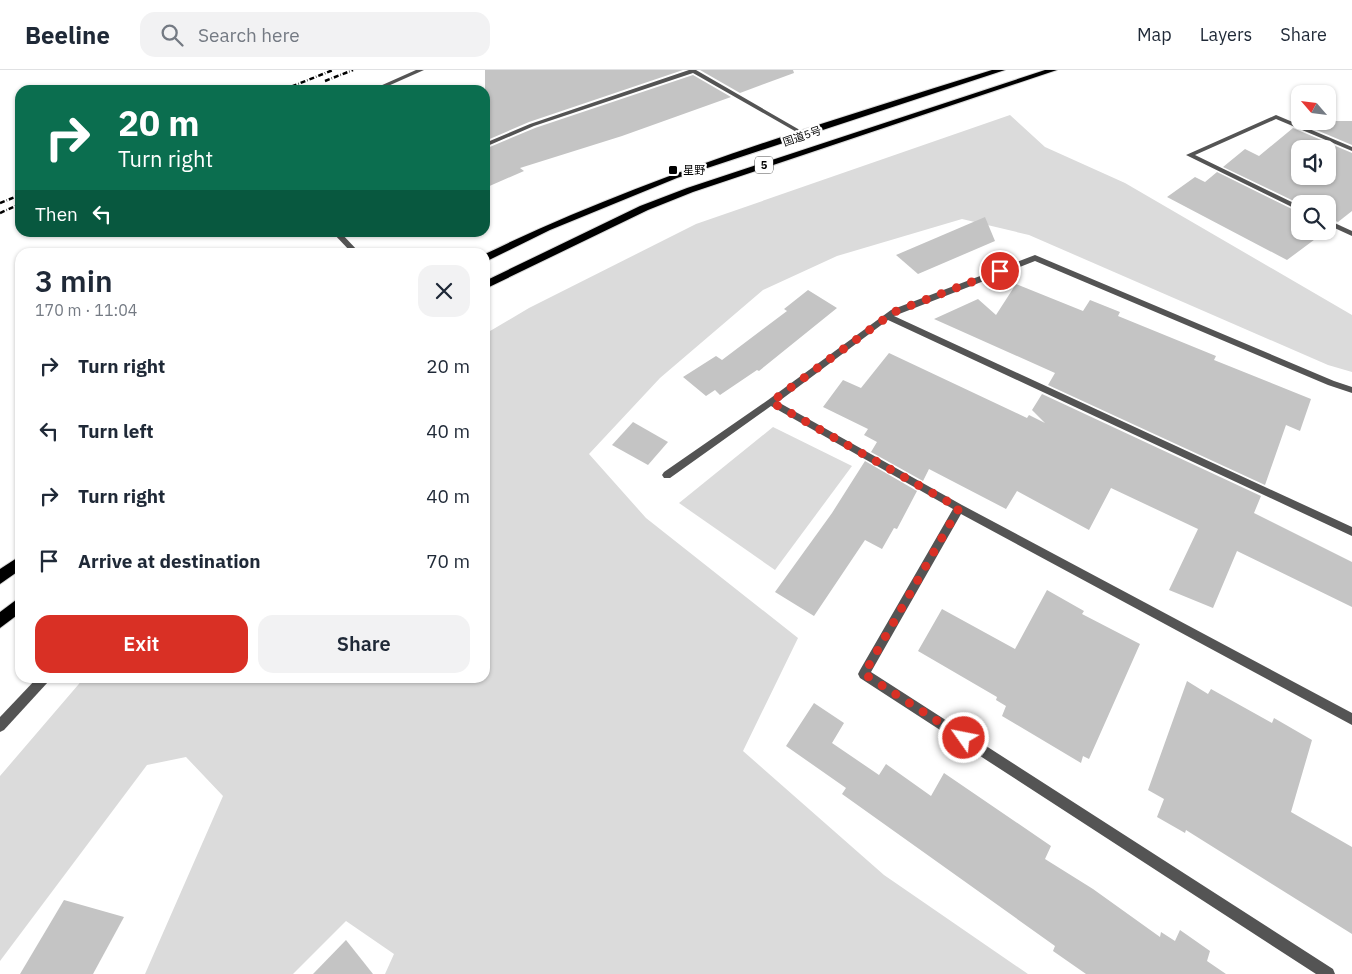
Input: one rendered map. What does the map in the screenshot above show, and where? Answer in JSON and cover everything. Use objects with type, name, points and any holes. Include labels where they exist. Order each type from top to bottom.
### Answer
[{"type":"highway","name":"国道5号","points":[[490,255],[520,240],[628,193],[802,133],[1001,70]]},
{"type":"highway","name":"国道5号","points":[[490,283],[641,209],[690,190],[1053,70]]},
{"type":"highway","points":[[0,578],[15,566]]},
{"type":"highway","points":[[0,622],[15,608]]},
{"type":"street","points":[[386,85],[421,70]]},
{"type":"street","points":[[490,143],[532,125],[692,70],[802,133]]},
{"type":"street","points":[[1291,205],[1188,155],[1276,117],[1352,149]]},
{"type":"street","points":[[1336,226],[1352,234]]},
{"type":"street","points":[[340,237],[351,248]]},
{"type":"street","points":[[667,474],[771,402],[894,312],[1035,258],[1330,383],[1352,390]]},
{"type":"street","points":[[888,317],[1352,532]]},
{"type":"street","points":[[771,402],[959,508],[1352,719]]},
{"type":"street","points":[[959,508],[864,674],[1328,974]]},
{"type":"street","points":[[0,726],[39,683]]},
{"type":"shaded area","points":[[1010,115],[1045,147],[1125,183],[1352,315],[1352,372],[1328,365],[1029,235],[962,219],[837,256],[763,290],[660,378],[589,454],[646,518],[798,638],[743,751],[884,875],[1028,974],[385,974],[394,954],[346,921],[293,974],[145,974],[223,796],[186,757],[147,765],[0,961],[0,776],[80,683],[490,683],[490,331],[529,308],[696,224]]},
{"type":"shaded area","points":[[773,427],[852,466],[775,570],[679,503]]},
{"type":"building","points":[[485,70],[683,70],[529,122],[490,139],[490,85],[485,85]]},
{"type":"building","points":[[700,70],[793,70],[794,73],[740,93]]},
{"type":"building","points":[[693,75],[731,97],[622,136],[520,168],[524,171],[490,186],[490,147],[535,128]]},
{"type":"building","points":[[1336,121],[1352,121],[1352,145],[1317,130],[1336,130]]},
{"type":"building","points":[[1291,130],[1298,130],[1321,140],[1291,140],[1291,185],[1336,185],[1336,146],[1352,153],[1352,211],[1338,222],[1336,221],[1336,195],[1291,195],[1291,200],[1223,167],[1245,149],[1259,156]]},
{"type":"building","points":[[1217,172],[1291,209],[1291,240],[1314,240],[1287,260],[1167,197],[1195,177],[1205,182]]},
{"type":"building","points":[[985,217],[995,241],[918,274],[896,255]]},
{"type":"building","points":[[1016,284],[1083,311],[1090,300],[1120,312],[1118,316],[1216,356],[1214,360],[1311,399],[1300,431],[1286,425],[1265,485],[1048,385],[1055,373],[934,319],[978,299],[996,315]]},
{"type":"building","points":[[808,290],[837,308],[759,371],[757,370],[720,395],[715,390],[706,396],[683,377],[716,356],[722,360],[787,311],[784,309]]},
{"type":"building","points":[[889,353],[1027,418],[1029,415],[1045,423],[1032,410],[1042,394],[1261,496],[1254,513],[1352,562],[1352,607],[1237,551],[1213,608],[1169,590],[1198,529],[1111,488],[1089,530],[1017,491],[1006,509],[929,469],[923,481],[871,452],[877,442],[864,435],[868,429],[823,407],[843,380],[861,388]]},
{"type":"building","points":[[633,422],[668,442],[648,465],[612,445]]},
{"type":"building","points":[[865,461],[917,491],[897,529],[894,528],[882,549],[865,540],[814,616],[775,592],[832,513]]},
{"type":"building","points":[[1047,590],[1084,611],[1082,614],[1140,644],[1089,759],[1083,756],[1081,763],[1002,716],[1006,706],[996,700],[997,697],[918,651],[942,609],[1015,649]]},
{"type":"building","points":[[1187,681],[1208,694],[1211,689],[1272,723],[1274,718],[1312,740],[1291,812],[1352,847],[1352,934],[1186,830],[1185,833],[1157,817],[1164,799],[1148,790]]},
{"type":"building","points":[[814,703],[844,723],[832,743],[879,775],[886,764],[931,796],[944,773],[1051,846],[1045,859],[1093,889],[1160,937],[1161,932],[1175,941],[1180,930],[1210,951],[1207,961],[1226,974],[1086,974],[1053,951],[1055,946],[842,794],[846,788],[786,746]]},
{"type":"building","points":[[64,900],[124,917],[93,974],[20,974]]},
{"type":"building","points":[[346,940],[373,974],[313,974]]},
{"type":"railway","points":[[296,85],[333,70]]},
{"type":"railway","points":[[325,81],[353,70]]},
{"type":"railway","points":[[0,203],[15,197]]},
{"type":"railway","points":[[0,213],[15,206]]},
{"type":"place","name":"星野","points":[[673,170]]},
{"type":"route","points":[[964,738],[864,674],[959,508],[771,402],[894,312],[1000,271]]}]
